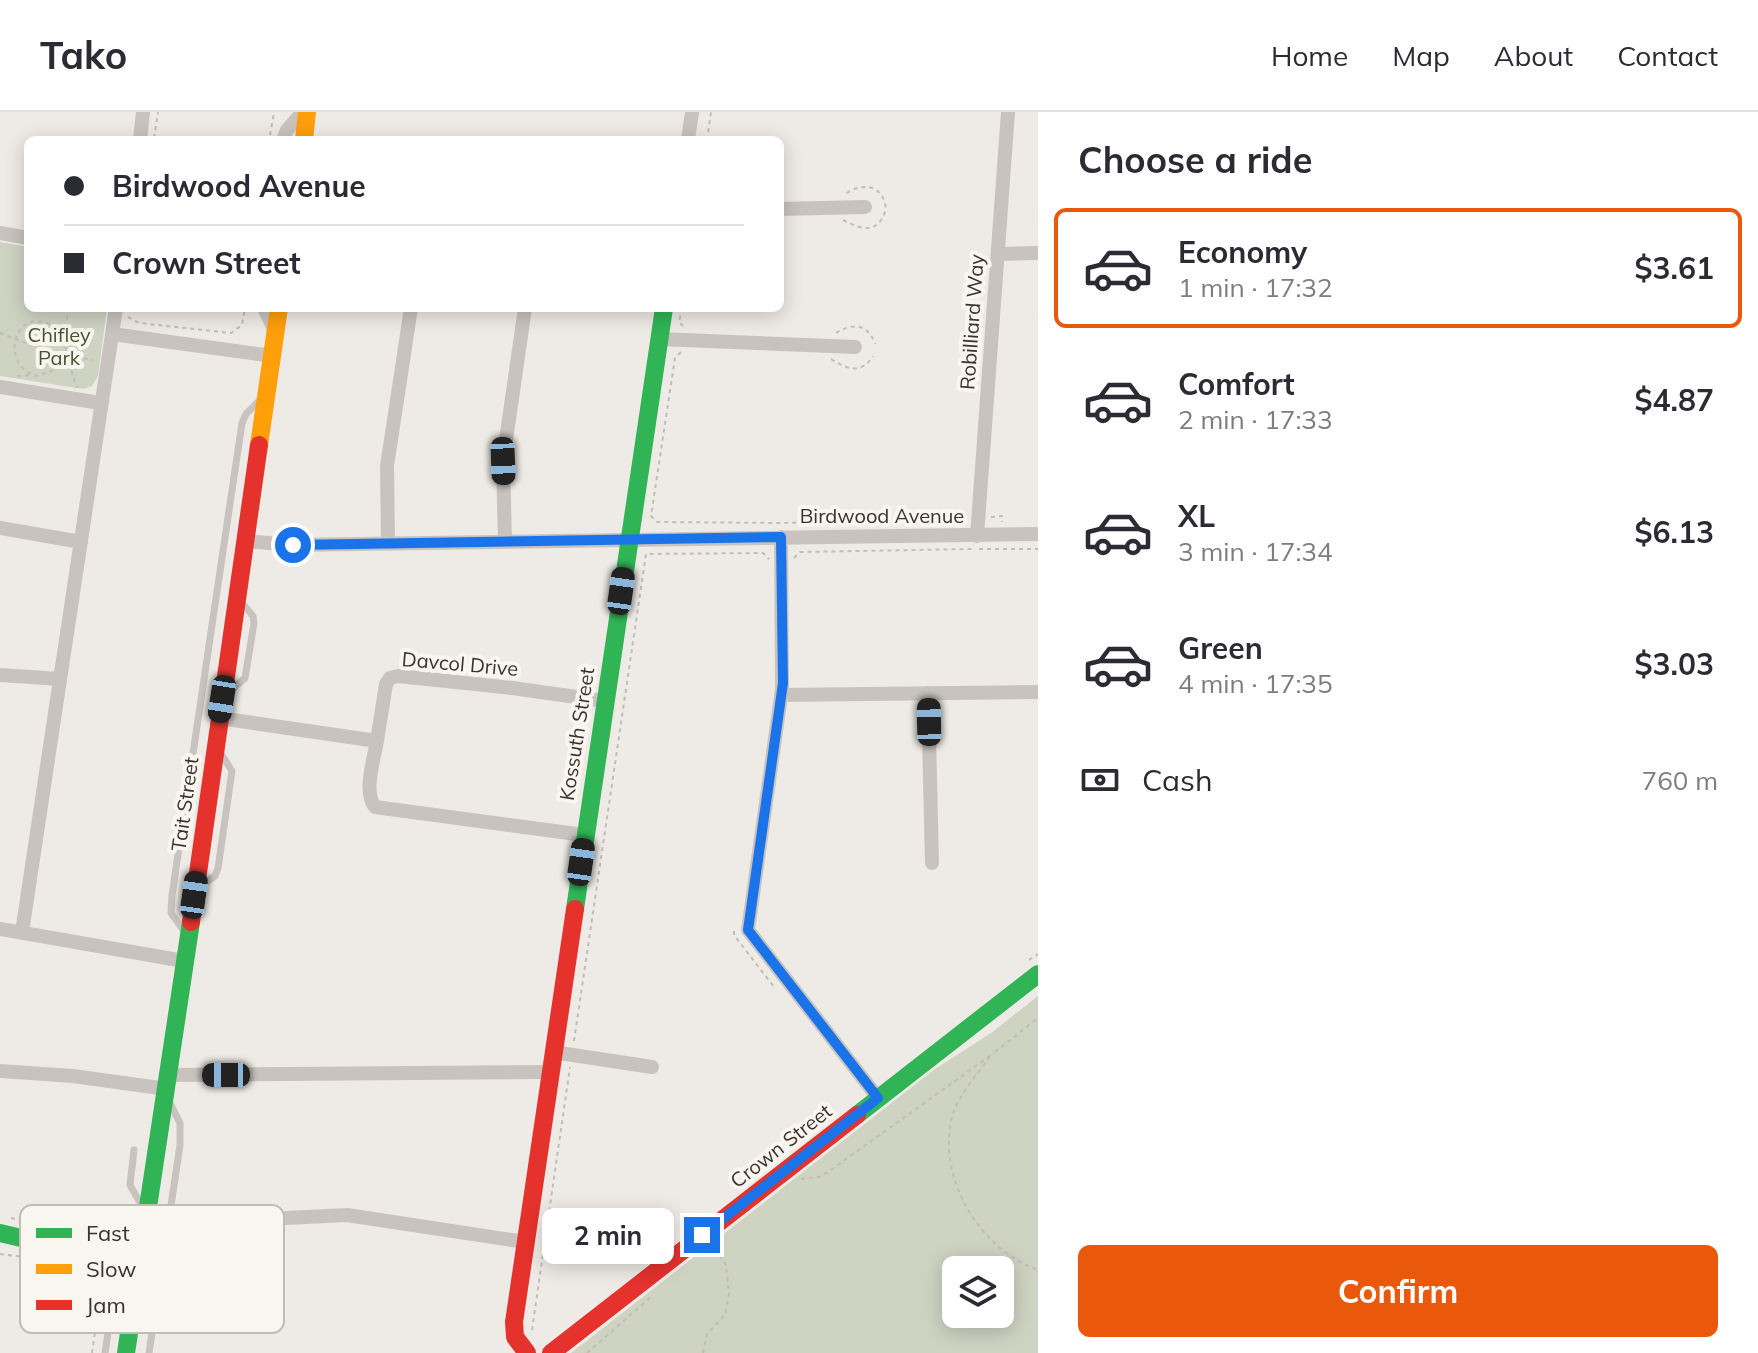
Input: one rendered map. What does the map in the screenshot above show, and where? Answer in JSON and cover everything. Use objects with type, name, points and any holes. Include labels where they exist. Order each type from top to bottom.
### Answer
[{"type":"street","points":[[140,136],[143,112]]},
{"type":"street","points":[[285,136],[305,112]]},
{"type":"street","points":[[304,136],[305,112]]},
{"type":"street","points":[[689,136],[692,112]]},
{"type":"street","name":"Robilliard Way","points":[[977,536],[1008,112]]},
{"type":"street","points":[[784,209],[865,207]]},
{"type":"street","points":[[0,233],[24,237]]},
{"type":"street","points":[[998,254],[1038,253]]},
{"type":"street","points":[[22,932],[115,312]]},
{"type":"street","points":[[266,312],[276,331]]},
{"type":"street","name":"Tait Street","points":[[149,1205],[278,312]]},
{"type":"street","points":[[388,543],[387,466],[410,312]]},
{"type":"street","points":[[505,541],[503,461],[524,312]]},
{"type":"street","name":"Kossuth Street","points":[[527,1353],[513,1332],[551,1072],[562,1054],[584,835],[663,312]]},
{"type":"street","points":[[112,334],[272,356]]},
{"type":"street","points":[[659,339],[855,347]]},
{"type":"street","points":[[0,387],[100,403]]},
{"type":"street","points":[[0,528],[81,542]]},
{"type":"street","name":"Birdwood Avenue","points":[[246,541],[293,545],[1038,534]]},
{"type":"street","points":[[781,537],[781,695],[748,930],[878,1098]]},
{"type":"street","points":[[0,675],[60,679]]},
{"type":"street","name":"Davcol Drive","points":[[584,835],[375,807],[370,792],[377,741],[386,684],[395,676],[605,701]]},
{"type":"street","points":[[781,695],[1038,692]]},
{"type":"street","points":[[928,693],[932,863]]},
{"type":"street","points":[[219,718],[377,741]]},
{"type":"street","points":[[0,929],[184,961]]},
{"type":"street","name":"Crown Street","points":[[551,1353],[1038,974]]},
{"type":"street","points":[[562,1054],[652,1067]]},
{"type":"street","points":[[0,1071],[167,1086],[551,1072]]},
{"type":"street","points":[[286,1218],[347,1215],[525,1242]]},
{"type":"street","name":"Tait Street","points":[[126,1353],[129,1333]]},
{"type":"lane","points":[[187,936],[171,913],[172,895],[242,423],[249,410],[267,394]]},
{"type":"lane","points":[[167,1086],[181,1135],[171,1205]]},
{"type":"lane","points":[[134,1150],[130,1185],[142,1205]]},
{"type":"lane","points":[[105,1353],[108,1333]]},
{"type":"lane","points":[[149,1353],[152,1333]]},
{"type":"path","points":[[155,136],[158,112]]},
{"type":"path","points":[[271,136],[274,112]]},
{"type":"path","points":[[708,136],[711,112]]},
{"type":"path","points":[[840,220],[859,228],[868,228],[879,224],[886,209]]},
{"type":"path","points":[[69,312],[66,356],[77,390]]},
{"type":"path","points":[[128,312],[134,322],[231,333],[242,325],[244,312]]},
{"type":"path","points":[[679,322],[681,312]]},
{"type":"path","points":[[65,342],[57,329],[39,321],[24,324],[12,338],[13,360],[23,371],[32,375],[55,370],[66,356]]},
{"type":"path","points":[[0,333],[66,356],[98,360]]},
{"type":"path","points":[[675,358],[651,516],[657,522],[781,523],[978,517]]},
{"type":"path","points":[[531,1334],[562,1054],[646,554],[763,553],[769,562],[793,562],[800,552],[1038,549]]},
{"type":"path","points":[[736,920],[734,935],[780,994]]},
{"type":"path","points":[[794,1181],[828,1172],[1038,1018]]},
{"type":"path","points":[[994,1053],[955,1109],[949,1145],[951,1158],[959,1196],[987,1237],[1019,1263],[1038,1270]]},
{"type":"path","points":[[703,1353],[707,1334],[725,1315],[729,1294],[726,1265],[712,1247],[709,1249]]},
{"type":"path","points":[[0,1254],[20,1257]]},
{"type":"path","points":[[587,1353],[657,1291]]},
{"type":"path","points":[[92,1353],[95,1333]]},
{"type":"green space","name":"Chifley Park","points":[[0,242],[24,246],[24,312],[106,312],[98,376],[92,386],[83,389],[0,376]]},
{"type":"green space","points":[[1038,996],[1038,1353],[571,1353],[935,1069],[991,1033]]},
{"type":"traffic: fast","points":[[575,909],[663,312]]},
{"type":"traffic: fast","points":[[148,1205],[191,922]]},
{"type":"traffic: fast","points":[[857,1115],[1038,974]]},
{"type":"traffic: fast","points":[[0,1233],[20,1238]]},
{"type":"traffic: fast","points":[[126,1353],[129,1333]]},
{"type":"traffic: slow","points":[[304,136],[307,112]]},
{"type":"traffic: slow","points":[[259,445],[278,312]]},
{"type":"traffic: jam","points":[[191,922],[259,445]]},
{"type":"traffic: jam","points":[[527,1353],[515,1337],[514,1322],[575,909]]},
{"type":"traffic: jam","points":[[551,1353],[857,1115]]},
{"type":"route","points":[[293,545],[781,537],[783,683],[748,930],[878,1098],[702,1235]]}]
